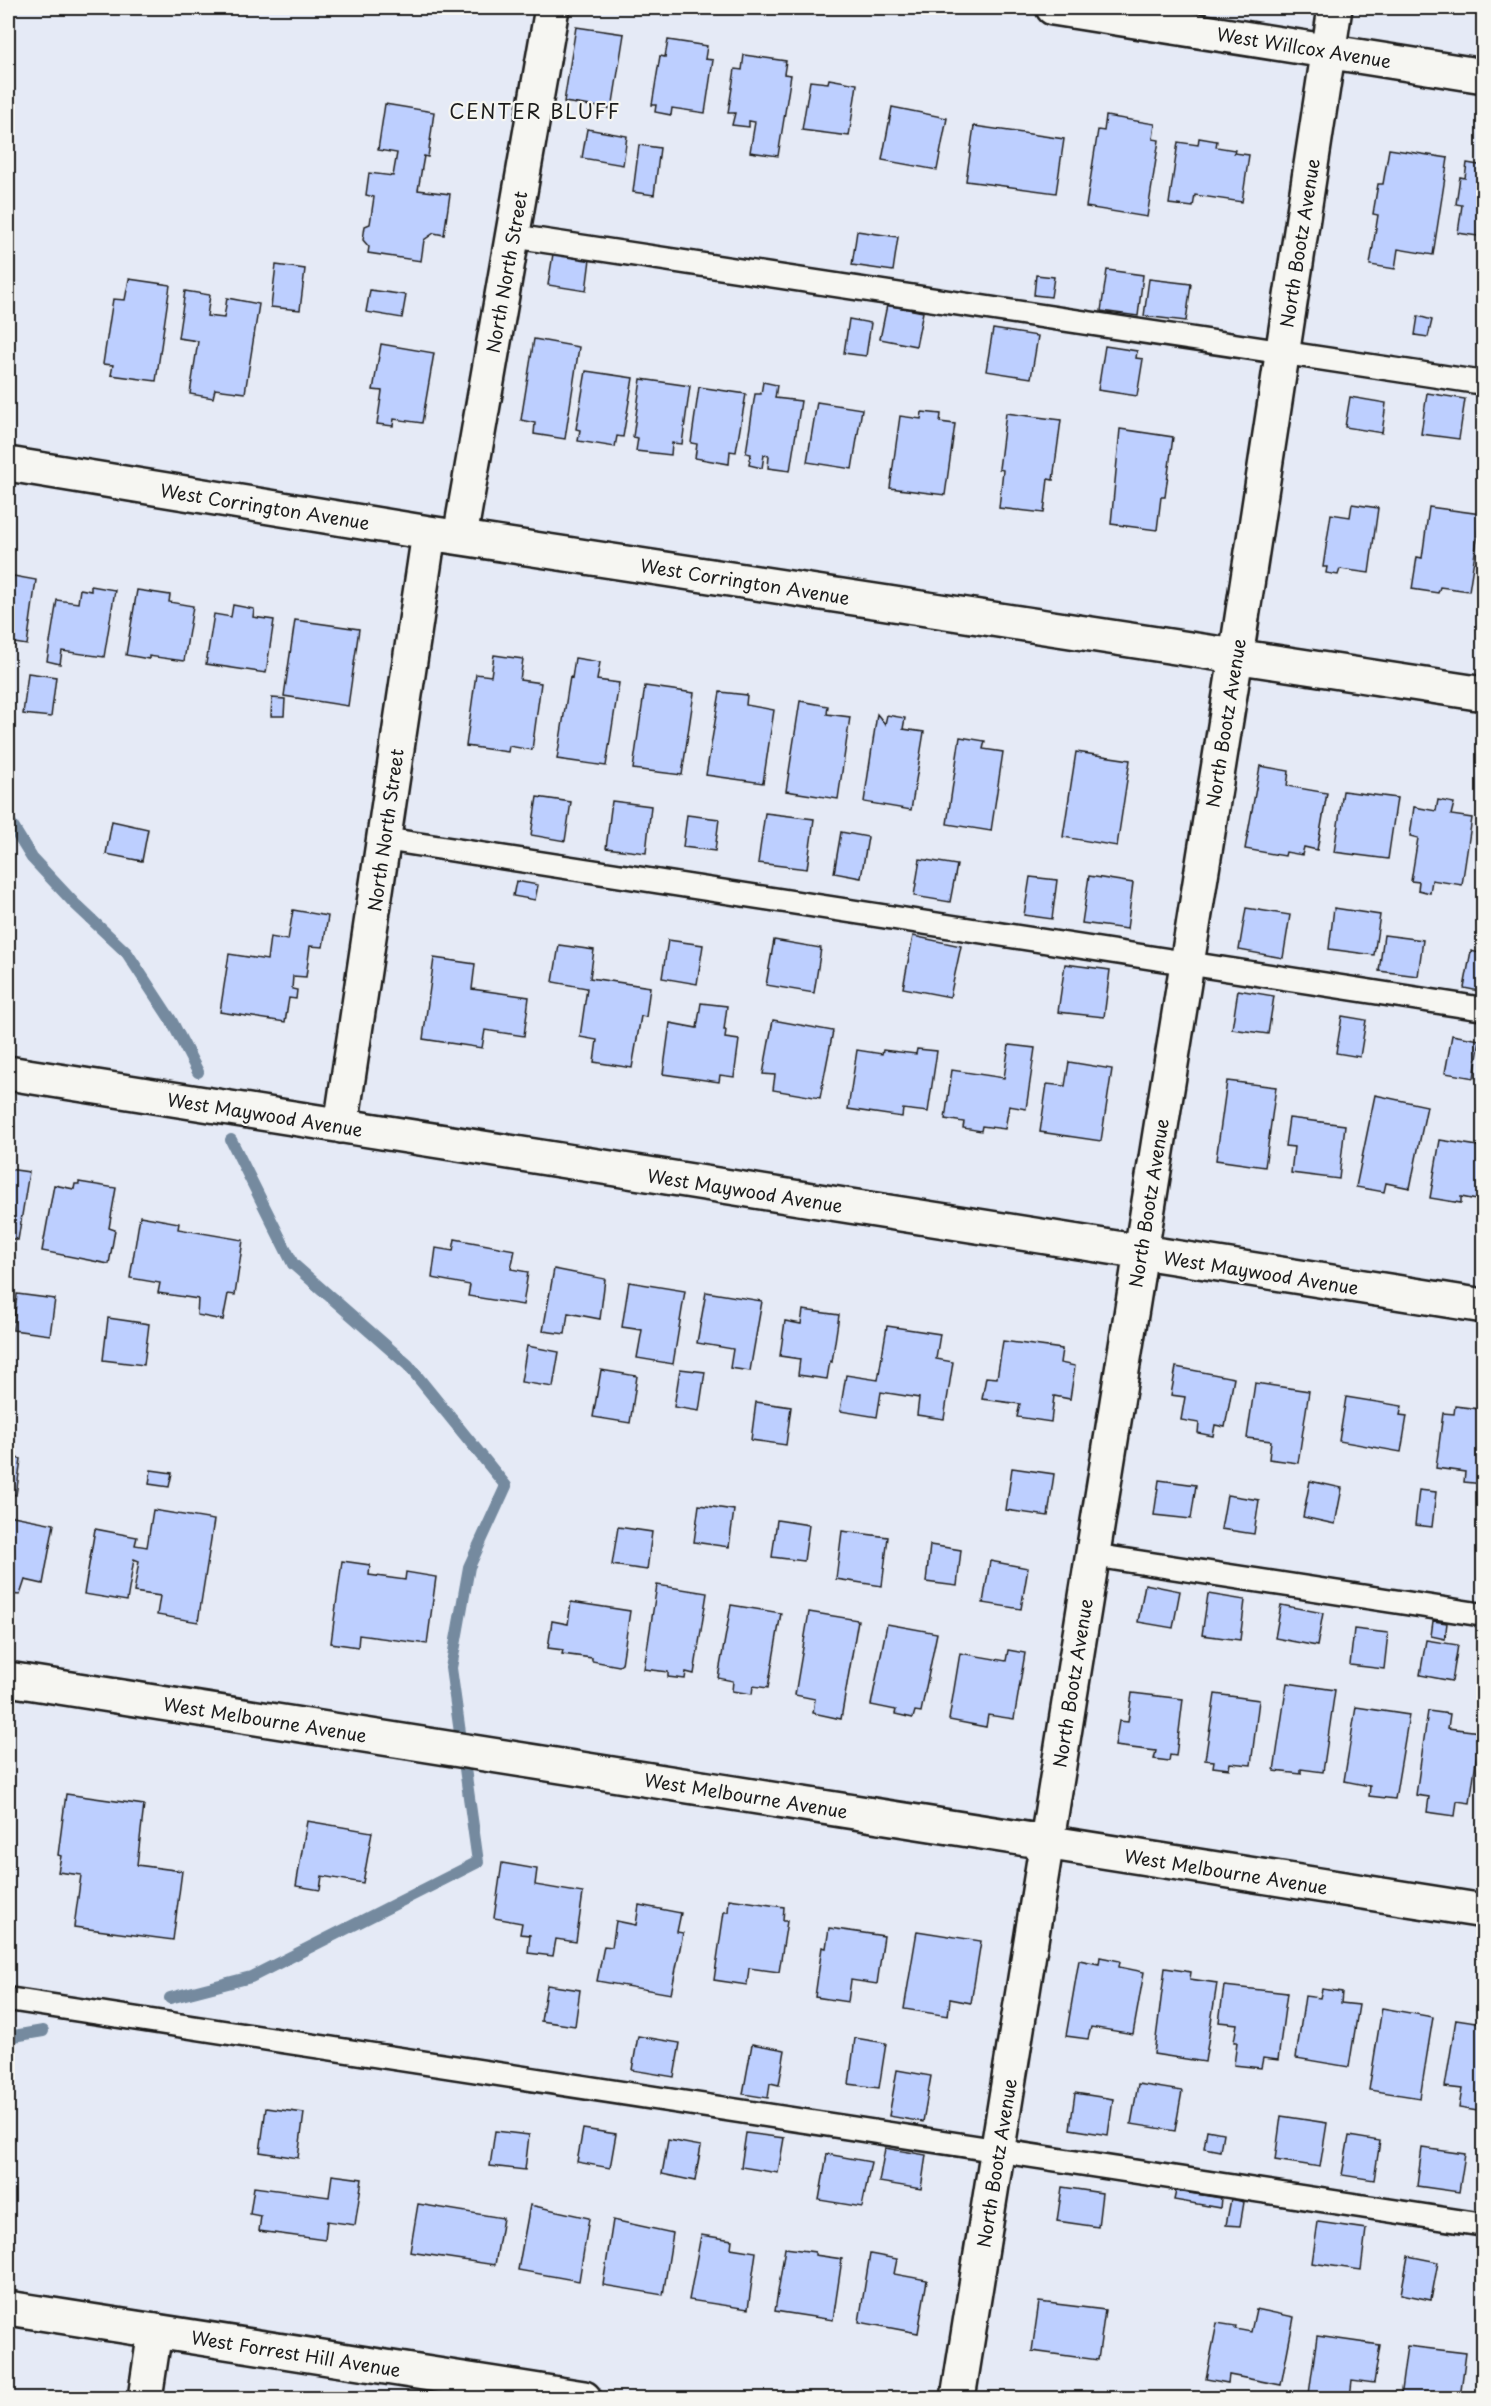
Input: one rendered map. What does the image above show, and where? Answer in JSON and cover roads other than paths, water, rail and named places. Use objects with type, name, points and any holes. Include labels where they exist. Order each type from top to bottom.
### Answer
[{"type":"street","name":"North North Street","points":[[341,1126],[384,839],[445,535],[512,236],[552,8]]},
{"type":"street","name":"West Willcox Avenue","points":[[1053,8],[1484,76]]},
{"type":"street","name":"North Bootz Avenue","points":[[958,2398],[1236,657],[1335,8]]},
{"type":"street","name":"West Corrington Avenue","points":[[8,464],[445,535],[1484,694]]},
{"type":"street","name":"West Maywood Avenue","points":[[8,1073],[1484,1306]]},
{"type":"street","name":"West Melbourne Avenue","points":[[8,1679],[1484,1911]]},
{"type":"street","name":"West Forrest Hill Avenue","points":[[8,2308],[584,2398]]},
{"type":"street","points":[[145,2398],[155,2331]]},
{"type":"lane","points":[[512,236],[1484,383]]},
{"type":"lane","points":[[384,839],[1484,1009]]},
{"type":"lane","points":[[1092,1555],[1484,1615]]},
{"type":"lane","points":[[8,1999],[1484,2225]]},
{"type":"waterway","points":[[8,819],[32,858],[75,904],[127,953],[171,1020],[198,1072]]},
{"type":"waterway","points":[[170,1998],[251,1977],[478,1862],[451,1668],[469,1567],[506,1486],[408,1365],[293,1264],[231,1140]]},
{"type":"waterway","points":[[8,2037],[43,2031]]},
{"type":"district","name":"CENTER BLUFF","points":[[535,111]]}]
